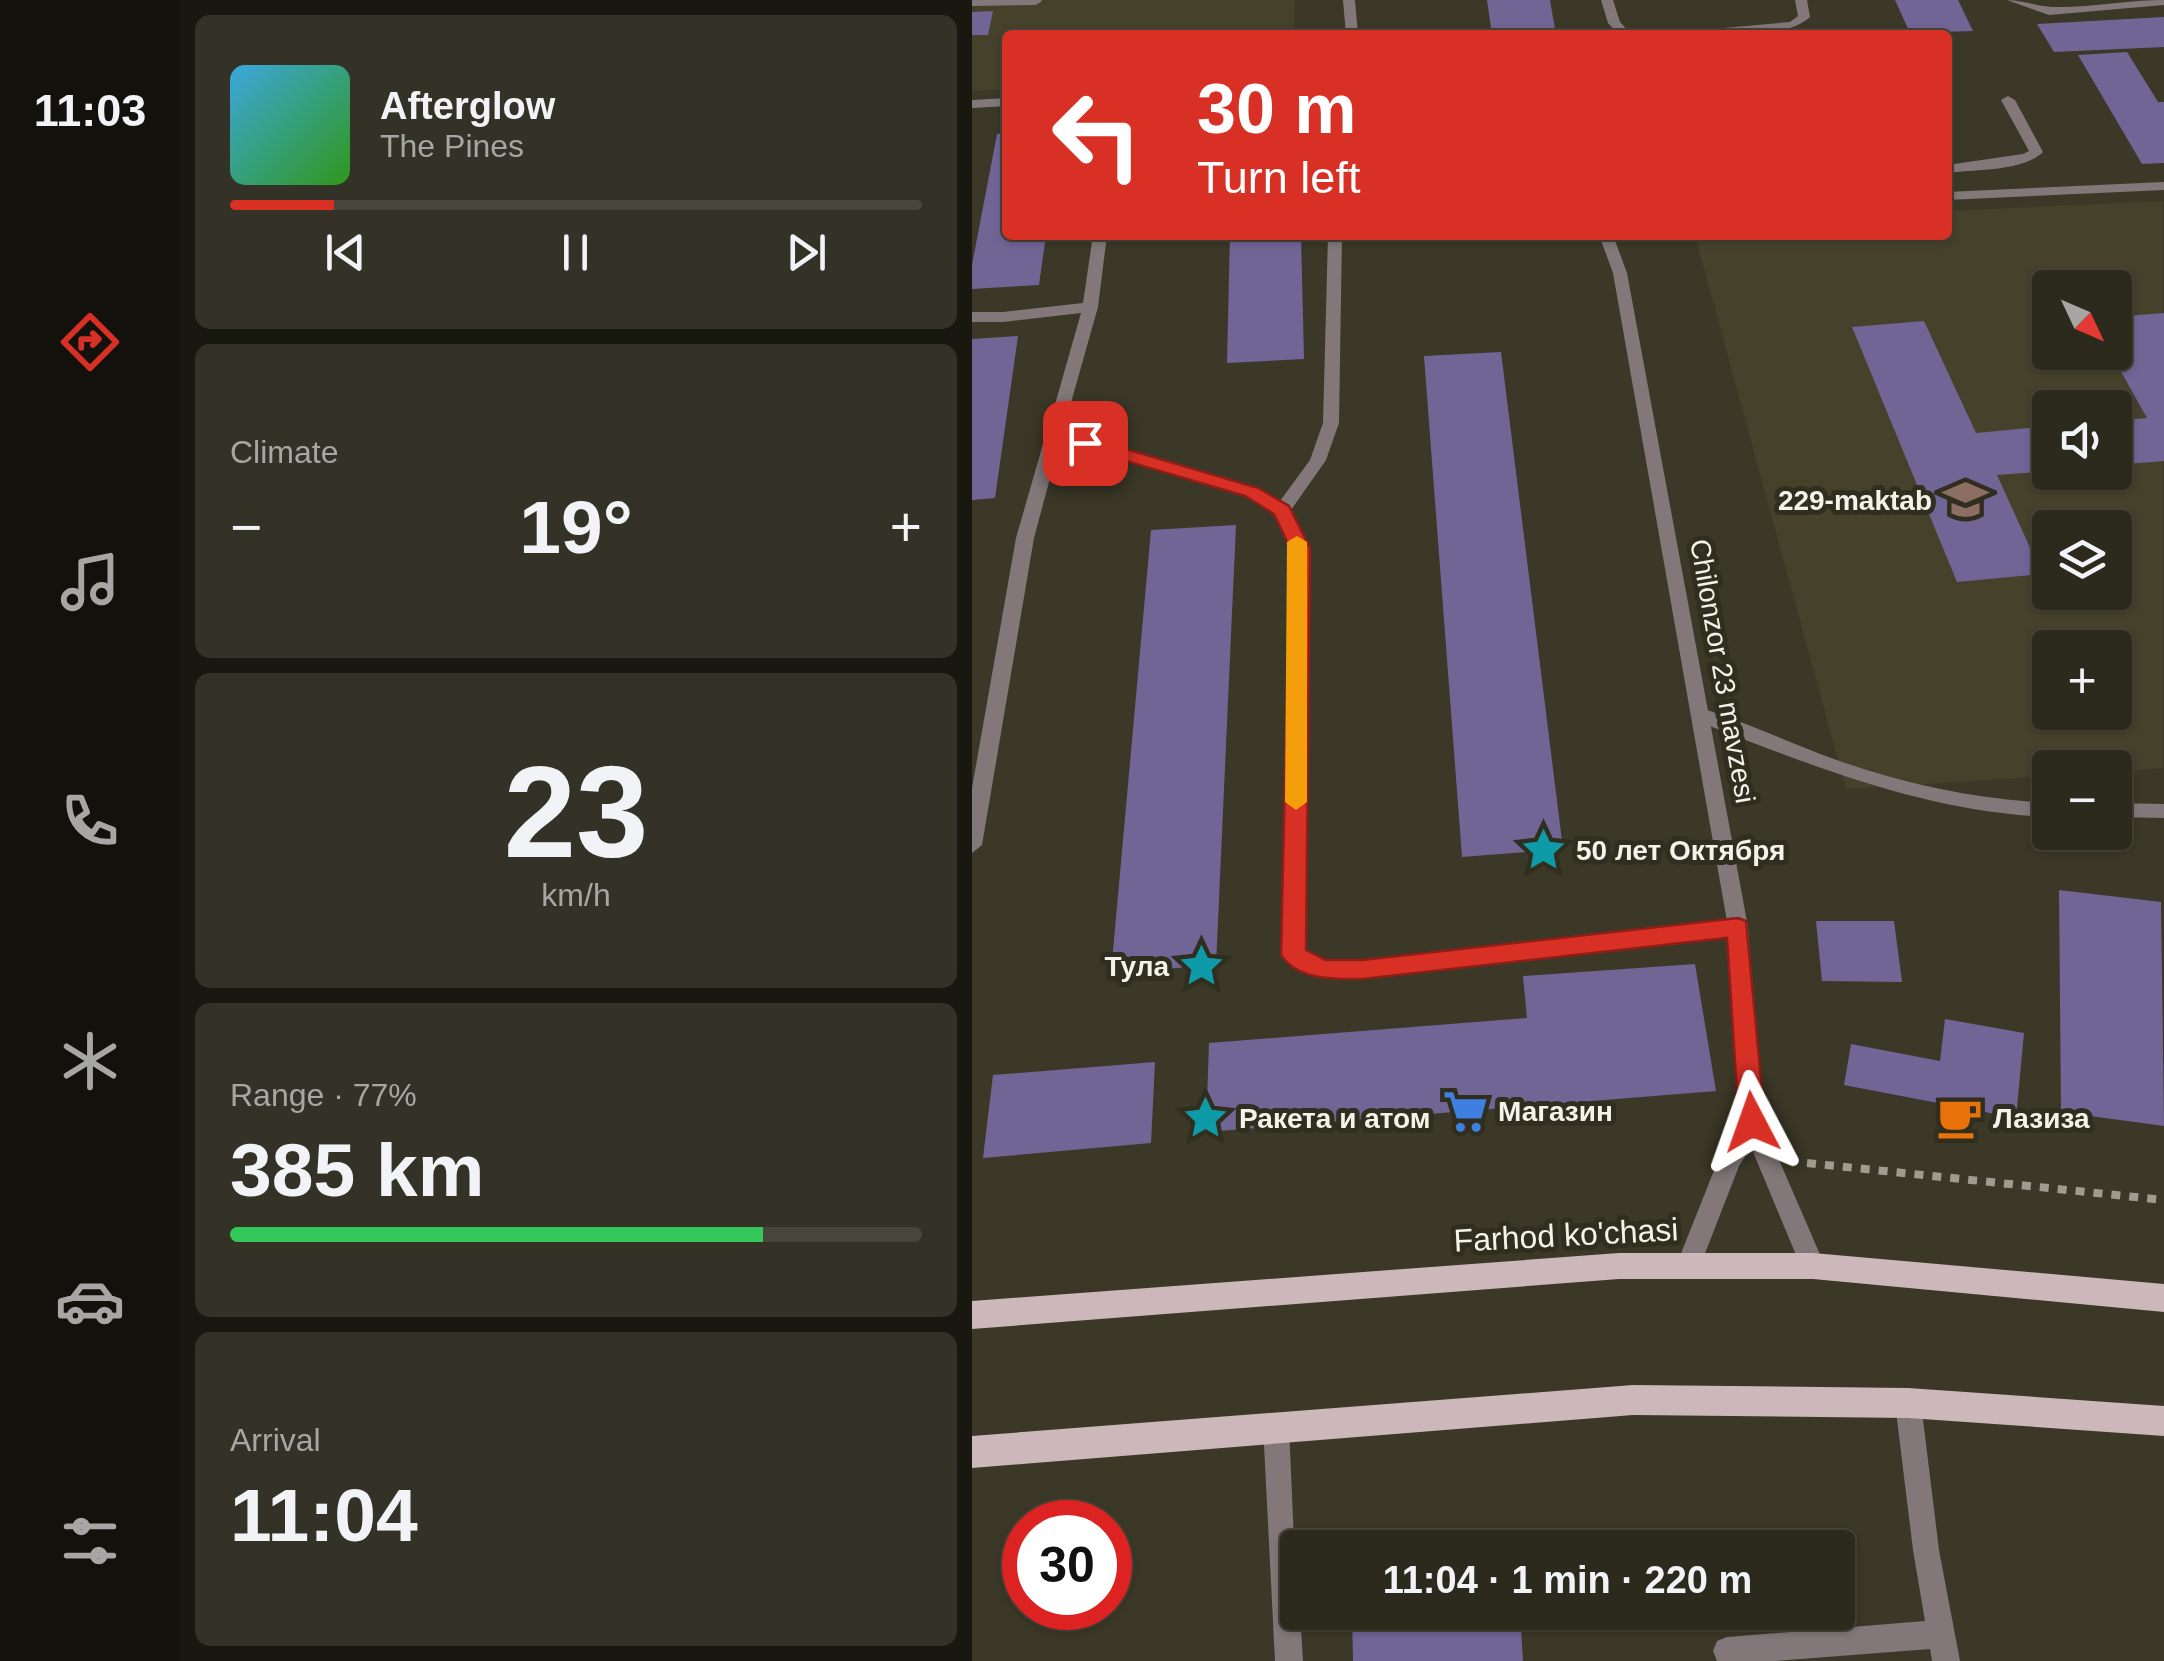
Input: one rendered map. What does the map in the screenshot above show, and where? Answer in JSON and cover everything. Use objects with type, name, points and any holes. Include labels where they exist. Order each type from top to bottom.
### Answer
[{"type":"main road","name":"Farhod ko'chasi","points":[[972,1315],[1619,1266],[1814,1266],[2164,1298]]},
{"type":"main road","points":[[972,1452],[1633,1400],[1908,1403],[2164,1421]]},
{"type":"street","points":[[1349,0],[1352,30]]},
{"type":"street","points":[[1607,0],[1614,23],[1621,30]]},
{"type":"street","points":[[1742,30],[1794,25],[1804,17],[1801,0]]},
{"type":"street","points":[[2013,0],[2049,11],[2164,2]]},
{"type":"street","points":[[972,2],[1036,1]]},
{"type":"street","points":[[1952,168],[2027,158],[2036,152],[2008,100]]},
{"type":"street","points":[[972,104],[1002,102]]},
{"type":"street","points":[[1952,196],[2164,186]]},
{"type":"street","points":[[972,845],[1025,538],[1090,307],[1099,240]]},
{"type":"street","points":[[1282,510],[1318,460],[1332,424],[1336,240]]},
{"type":"street","name":"Chilonzor 23 mavzesi","points":[[1608,240],[1620,273],[1738,928],[1752,1122],[1814,1266]]},
{"type":"street","points":[[972,316],[1003,317],[1090,307]]},
{"type":"street","points":[[1052,433],[1252,492],[1282,510],[1300,548],[1294,955],[1323,970],[1362,969],[1738,928]]},
{"type":"street","points":[[1702,714],[1863,776],[1962,806],[2032,809]]},
{"type":"street","points":[[2132,810],[2164,811]]},
{"type":"street","points":[[1688,1266],[1729,1164],[1752,1122]]},
{"type":"street","points":[[1728,1650],[1944,1648],[1926,1550],[1908,1403]]},
{"type":"street","points":[[1276,1426],[1289,1661]]},
{"type":"path","points":[[1769,1160],[2164,1200]]},
{"type":"shaded area","points":[[972,0],[1295,0],[1294,30],[1002,30],[1002,89],[972,91]]},
{"type":"shaded area","name":"229-maktab","points":[[2163,201],[2163,768],[2132,771],[2132,750],[2032,750],[2032,777],[1846,789],[1696,240],[1952,240],[1952,211]]},
{"type":"building","points":[[1487,0],[1550,0],[1555,30],[1491,30]]},
{"type":"building","points":[[1895,0],[1958,0],[1973,31],[1952,32],[1909,30]]},
{"type":"building","points":[[993,11],[988,35],[972,35],[972,12]]},
{"type":"building","points":[[2164,17],[2164,47],[2054,52],[2037,24]]},
{"type":"building","points":[[2127,52],[2158,102],[2164,102],[2164,163],[2142,164],[2078,55]]},
{"type":"building","points":[[997,134],[1002,134],[1002,240],[1045,240],[1039,285],[972,289],[972,265]]},
{"type":"building","points":[[1230,240],[1301,240],[1304,359],[1227,363]]},
{"type":"building","points":[[2164,313],[2164,461],[2132,464],[2132,419],[2147,418],[2120,370],[2132,370],[2132,316]]},
{"type":"building","points":[[1924,321],[1976,433],[2032,428],[2032,472],[1997,475],[2032,552],[2032,575],[1957,582],[1852,327]]},
{"type":"building","points":[[1018,336],[995,498],[972,500],[972,339]]},
{"type":"building","points":[[1501,352],[1563,849],[1462,857],[1424,356]]},
{"type":"building","points":[[1236,525],[1216,965],[1111,973],[1151,530]]},
{"type":"building","points":[[2059,890],[2161,902],[2164,1126],[2061,1112]]},
{"type":"building","points":[[1816,921],[1894,921],[1902,982],[1822,981]]},
{"type":"building","points":[[1695,964],[1716,1091],[1206,1132],[1209,1043],[1527,1018],[1523,976]]},
{"type":"building","points":[[1945,1019],[2024,1033],[2016,1118],[1844,1085],[1851,1044],[1940,1061]]},
{"type":"building","points":[[1155,1062],[1151,1143],[983,1158],[993,1075]]},
{"type":"building","points":[[1352,1630],[1521,1630],[1523,1661],[1353,1661]]},
{"type":"slow traffic","points":[[1296,802],[1300,548],[1297,542]]},
{"type":"place","name":"229-maktab","points":[[1965,500]]},
{"type":"place","name":"50 лет Октября","points":[[1543,850]]},
{"type":"place","name":"Тула","points":[[1202,966]]},
{"type":"place","name":"Магазин","points":[[1465,1111]]},
{"type":"place","name":"Ракета и атом","points":[[1206,1118]]},
{"type":"place","name":"Лазиза","points":[[1960,1118]]},
{"type":"route","points":[[1085,443],[1252,492],[1282,510],[1300,548],[1294,955],[1323,970],[1362,969],[1738,928],[1752,1122]]}]
